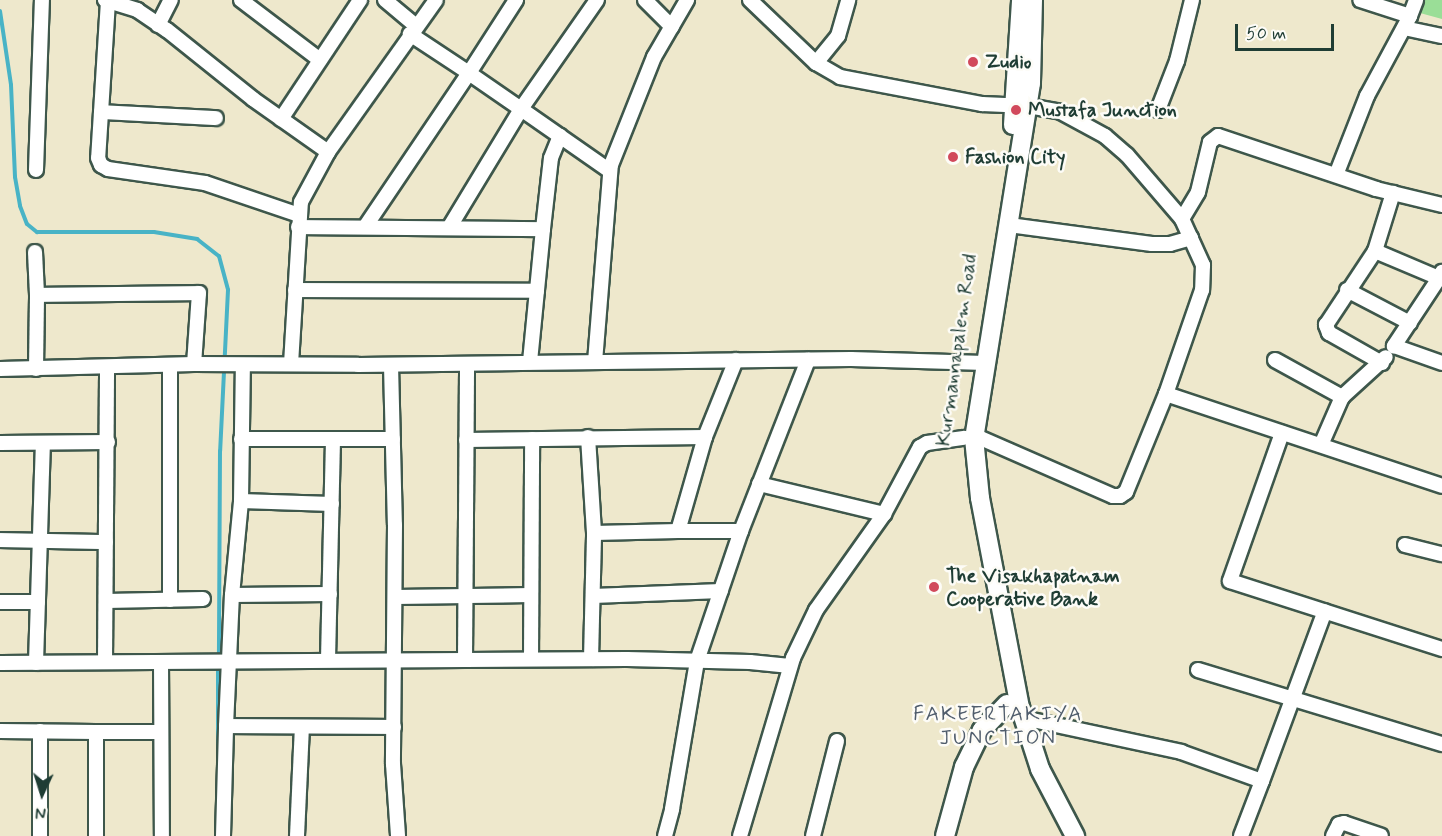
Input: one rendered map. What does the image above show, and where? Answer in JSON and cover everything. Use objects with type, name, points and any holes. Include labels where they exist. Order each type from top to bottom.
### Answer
[{"type":"main road","name":"Kurmannapalem Road","points":[[1021,0],[1021,106],[964,461],[1007,704],[1034,779],[1063,836]]},
{"type":"main road","points":[[979,362],[1009,225],[1021,106],[1031,83],[1034,0]]},
{"type":"main road","points":[[969,438],[1023,718],[1040,769],[1075,836]]},
{"type":"main road","points":[[945,836],[964,766],[982,729],[1007,704]]},
{"type":"street","points":[[36,170],[42,0]]},
{"type":"street","points":[[158,25],[171,0]]},
{"type":"street","points":[[241,0],[320,60]]},
{"type":"street","points":[[281,119],[360,0]]},
{"type":"street","points":[[385,0],[413,30],[469,73],[610,171]]},
{"type":"street","points":[[291,364],[301,202],[328,152],[436,0]]},
{"type":"street","points":[[365,227],[516,0]]},
{"type":"street","points":[[448,228],[521,109],[597,0]]},
{"type":"street","points":[[645,0],[672,27]]},
{"type":"street","points":[[595,362],[610,171],[654,57],[687,0]]},
{"type":"street","points":[[740,836],[790,666],[816,610],[884,514],[920,447],[927,443],[969,438],[1120,496],[1126,492],[1166,394],[1202,290],[1203,265],[1182,219],[1127,155],[1105,136],[1060,112],[1021,106],[982,104],[854,81],[828,72],[750,0]]},
{"type":"street","points":[[816,63],[838,36],[848,0]]},
{"type":"street","points":[[1158,111],[1177,61],[1192,0]]},
{"type":"street","points":[[1360,0],[1442,36]]},
{"type":"street","points":[[1336,175],[1368,96],[1416,0]]},
{"type":"street","points":[[328,152],[137,10],[107,1],[98,158],[108,169],[204,183],[299,221],[365,227],[543,229]]},
{"type":"street","points":[[101,112],[216,118]]},
{"type":"street","points":[[530,362],[551,158],[560,136]]},
{"type":"street","points":[[1182,219],[1198,192],[1210,142],[1218,136],[1393,193],[1442,205]]},
{"type":"street","points":[[1382,363],[1326,329],[1328,319],[1375,251],[1393,193]]},
{"type":"street","points":[[1009,225],[1152,244],[1170,244],[1191,237]]},
{"type":"street","points":[[1321,445],[1342,397],[1382,363],[1441,276],[1375,251]]},
{"type":"street","points":[[35,252],[36,369]]},
{"type":"street","points":[[295,290],[537,291]]},
{"type":"street","points":[[1347,290],[1410,323]]},
{"type":"street","points":[[37,295],[199,293],[194,364]]},
{"type":"street","points":[[1394,346],[1442,363]]},
{"type":"street","points":[[0,369],[194,364],[391,365],[736,360],[979,362]]},
{"type":"street","points":[[678,531],[705,437],[736,360]]},
{"type":"street","points":[[665,836],[672,809],[697,661],[741,531],[808,360]]},
{"type":"street","points":[[1275,360],[1342,397]]},
{"type":"street","points":[[465,659],[467,364]]},
{"type":"street","points":[[170,365],[170,600]]},
{"type":"street","points":[[223,836],[226,726],[222,662],[232,595],[241,501],[241,439],[230,365]]},
{"type":"street","points":[[391,365],[396,659],[393,764],[398,836]]},
{"type":"street","points":[[105,662],[107,368]]},
{"type":"street","points":[[1166,394],[1442,486]]},
{"type":"street","points":[[1282,433],[1230,581],[1442,648]]},
{"type":"street","points":[[466,440],[532,440],[588,436],[705,437]]},
{"type":"street","points":[[588,436],[594,533],[591,659]]},
{"type":"street","points":[[241,439],[393,438]]},
{"type":"street","points":[[328,660],[333,439]]},
{"type":"street","points":[[531,659],[532,440]]},
{"type":"street","points":[[0,443],[108,442]]},
{"type":"street","points":[[36,663],[43,443]]},
{"type":"street","points":[[759,484],[884,514]]},
{"type":"street","points":[[241,501],[332,504]]},
{"type":"street","points":[[594,533],[741,531]]},
{"type":"street","points":[[0,540],[106,542]]},
{"type":"street","points":[[1406,545],[1442,554]]},
{"type":"street","points":[[593,596],[721,591]]},
{"type":"street","points":[[232,595],[330,594]]},
{"type":"street","points":[[395,597],[530,595]]},
{"type":"street","points":[[106,601],[203,599]]},
{"type":"street","points":[[0,602],[38,602]]},
{"type":"street","points":[[1240,836],[1295,698],[1325,611]]},
{"type":"street","points":[[0,663],[591,659],[750,662],[790,666]]},
{"type":"street","points":[[161,662],[162,836]]},
{"type":"street","points":[[1198,670],[1442,744]]},
{"type":"street","points":[[1023,718],[1181,752],[1262,781]]},
{"type":"street","points":[[226,726],[394,727]]},
{"type":"street","points":[[297,836],[302,727]]},
{"type":"street","points":[[0,731],[162,732]]},
{"type":"street","points":[[40,731],[40,836]]},
{"type":"street","points":[[96,732],[96,836]]},
{"type":"street","points":[[813,836],[837,741]]},
{"type":"street","points":[[1333,836],[1339,824],[1344,823],[1381,836]]},
{"type":"green space","points":[[1424,0],[1442,0],[1442,19],[1420,13]]},
{"type":"waterway","points":[[0,11],[11,85],[15,177],[20,206],[27,224],[37,232],[154,232],[197,239],[219,256],[228,290],[220,451],[219,658]]},
{"type":"waterway","points":[[218,666],[218,787]]},
{"type":"place","name":"Zudio","points":[[973,62]]},
{"type":"place","name":"Mustafa Junction","points":[[1016,110]]},
{"type":"place","name":"Fashion City","points":[[953,157]]},
{"type":"place","name":"The Visakhapatnam Cooperative Bank","points":[[934,587]]},
{"type":"district","name":"FAKEERTAKIYA JUNCTION","points":[[998,726]]}]
